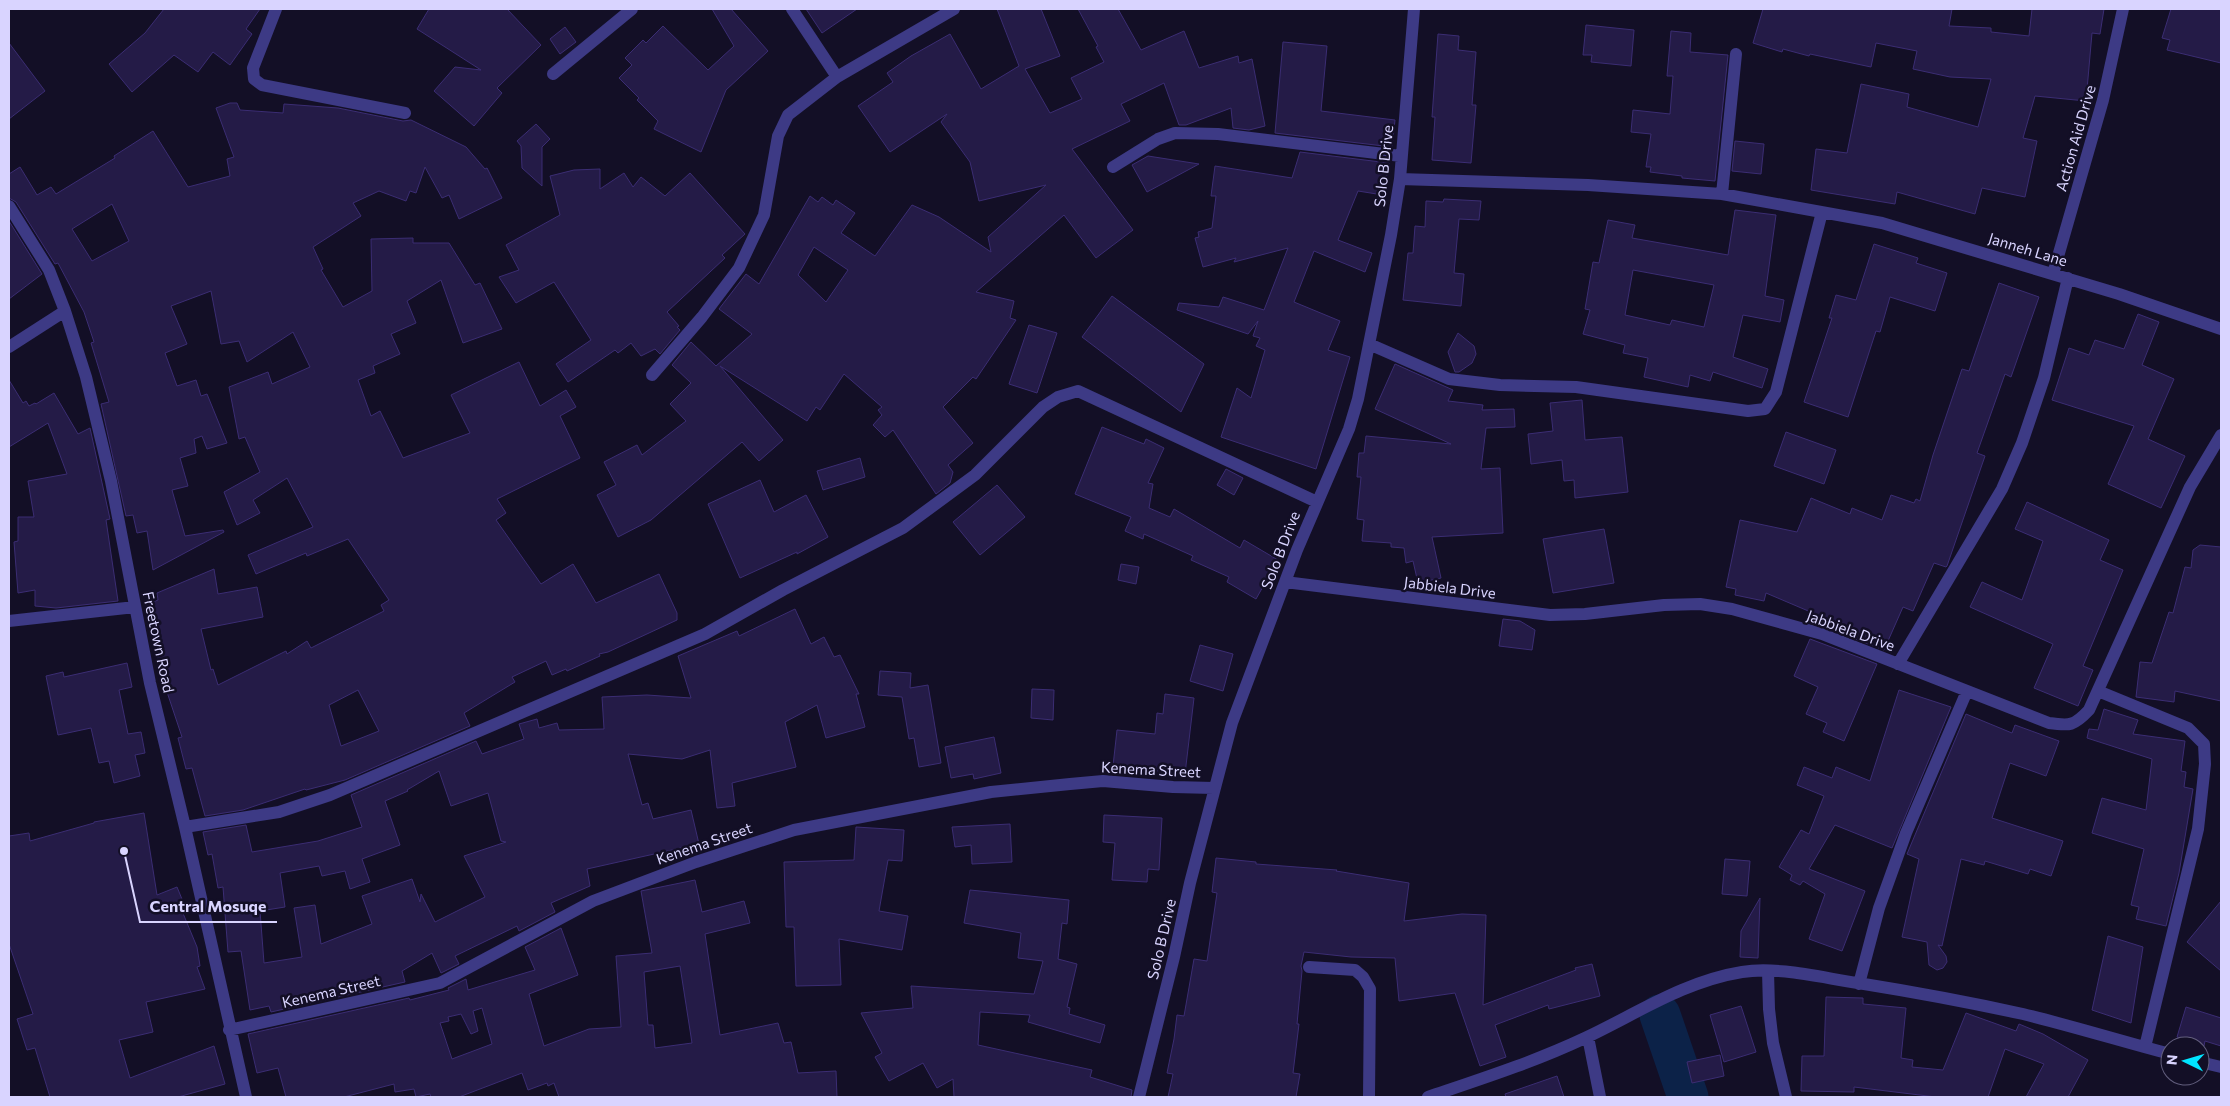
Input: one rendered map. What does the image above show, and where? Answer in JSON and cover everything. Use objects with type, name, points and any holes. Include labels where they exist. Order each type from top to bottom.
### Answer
[{"type":"street","points":[[276,9],[252,68],[254,79],[262,85],[405,113]]},
{"type":"street","points":[[553,74],[632,9]]},
{"type":"street","points":[[652,375],[702,317],[739,268],[764,215],[778,136],[788,115],[837,77],[954,9]]},
{"type":"street","name":"Solo B Drive","points":[[1139,1097],[1214,788],[1232,723],[1285,582],[1349,429],[1358,399],[1391,235],[1400,180],[1414,9]]},
{"type":"street","name":"Action Aid Drive","points":[[2053,274],[2103,100],[2123,9]]},
{"type":"street","points":[[793,10],[837,77]]},
{"type":"street","points":[[1722,194],[1736,54]]},
{"type":"street","points":[[1113,167],[1158,139],[1175,133],[1218,134],[1401,156]]},
{"type":"street","name":"Janneh Lane","points":[[1400,180],[1588,185],[1722,194],[1822,212],[1882,223],[2068,278],[2221,329]]},
{"type":"street","name":"Freetown Road","points":[[9,206],[49,270],[65,310],[88,386],[111,481],[150,683],[185,827],[229,1030],[246,1097]]},
{"type":"street","points":[[1369,344],[1449,379],[1500,385],[1576,387],[1748,411],[1765,409],[1776,392],[1822,212]]},
{"type":"street","points":[[1898,664],[2002,490],[2019,451],[2044,378],[2068,278]]},
{"type":"street","points":[[9,347],[65,310]]},
{"type":"street","points":[[185,827],[279,812],[330,795],[705,634],[783,590],[903,528],[975,475],[1043,407],[1067,393],[1078,391],[1317,502]]},
{"type":"street","name":"Jabbiela Drive","points":[[1285,582],[1550,615],[1585,614],[1664,605],[1700,604],[1732,610],[1822,634],[2048,723],[2067,726],[2078,722],[2089,710],[2190,487],[2221,435]]},
{"type":"street","points":[[9,621],[135,607]]},
{"type":"street","points":[[1859,984],[1879,908],[1906,833],[1967,691]]},
{"type":"street","points":[[2098,691],[2188,728],[2204,744],[2205,764],[2198,829],[2145,1047]]},
{"type":"street","name":"Kenema Street","points":[[229,1030],[440,983],[593,901],[696,862],[794,830],[991,792],[1095,782],[1214,788]]},
{"type":"street","points":[[1309,967],[1355,970],[1363,977],[1370,989],[1369,1097]]},
{"type":"street","points":[[1428,1097],[1551,1054],[1670,995],[1711,979],[1744,971],[1768,971],[1929,994],[2025,1015],[2160,1051]]},
{"type":"street","points":[[1768,971],[1768,1009],[1773,1043],[1786,1097]]},
{"type":"street","points":[[1588,1037],[1600,1097]]},
{"type":"building","points":[[164,9],[260,9],[246,29],[252,34],[230,65],[213,52],[198,72],[174,55],[132,92],[109,64],[145,33]]},
{"type":"building","points":[[429,9],[507,9],[541,45],[497,88],[502,93],[474,126],[434,91],[455,67],[481,70],[417,29]]},
{"type":"building","points":[[712,9],[731,9],[768,51],[726,90],[701,152],[654,129],[658,121],[619,78],[632,65],[625,58],[643,40],[646,43],[663,26],[708,70],[734,46]]},
{"type":"building","points":[[806,9],[857,9],[822,33]]},
{"type":"building","points":[[997,9],[1041,9],[1060,56],[1025,69],[1050,113],[1082,99],[1071,78],[1104,62],[1096,47],[1098,46],[1078,9],[1118,9],[1141,50],[1184,31],[1199,68],[1238,56],[1239,63],[1252,59],[1265,126],[1249,130],[1233,128],[1231,108],[1186,125],[1179,125],[1164,83],[1121,104],[1130,121],[1072,149],[1133,230],[1096,258],[1064,215],[976,292],[1014,301],[1010,318],[1016,320],[976,379],[973,377],[943,407],[973,443],[948,465],[953,472],[950,483],[936,494],[893,430],[885,437],[873,425],[882,415],[878,410],[882,407],[844,374],[820,410],[816,407],[807,421],[720,366],[783,440],[759,461],[742,442],[651,520],[618,537],[597,495],[616,485],[604,462],[637,445],[642,455],[686,421],[670,404],[691,383],[672,365],[691,342],[716,366],[752,334],[719,309],[746,274],[759,284],[810,196],[818,202],[822,197],[833,205],[836,200],[855,213],[841,233],[875,256],[912,205],[939,217],[991,252],[988,237],[1046,185],[979,201],[970,162],[941,122],[947,114],[890,152],[858,106],[893,82],[887,73],[911,56],[950,34],[981,89],[1019,66]],"holes":[[[814,247],[848,270],[826,302],[798,275]]]},
{"type":"building","points":[[1763,9],[1952,9],[1949,26],[1991,28],[1991,32],[2029,36],[2032,9],[2104,9],[2100,34],[2092,33],[2086,101],[2035,96],[2023,138],[2037,141],[2025,197],[1982,188],[1975,214],[1897,192],[1895,204],[1811,190],[1816,149],[1847,153],[1861,84],[1909,94],[1907,107],[1978,127],[1991,79],[1950,77],[1913,69],[1917,51],[1876,43],[1871,67],[1810,54],[1809,56],[1783,49],[1782,52],[1753,43]]},
{"type":"building","points":[[2171,9],[2221,9],[2221,63],[2167,50],[2170,40],[2162,38]]},
{"type":"building","points":[[1586,25],[1634,30],[1631,66],[1591,62],[1592,55],[1583,55]]},
{"type":"building","points":[[565,27],[576,42],[560,54],[550,39]]},
{"type":"building","points":[[1671,31],[1691,33],[1690,52],[1728,55],[1715,181],[1682,178],[1682,176],[1650,172],[1651,167],[1646,167],[1651,134],[1631,132],[1633,110],[1670,114],[1673,76],[1667,76]]},
{"type":"building","points":[[1438,34],[1459,36],[1458,50],[1476,52],[1472,105],[1476,105],[1471,163],[1432,160],[1435,117],[1432,117]]},
{"type":"building","points":[[1283,42],[1327,46],[1321,111],[1395,120],[1392,147],[1275,133]]},
{"type":"building","points":[[9,43],[45,91],[9,119]]},
{"type":"building","points":[[230,103],[237,103],[240,110],[283,113],[284,104],[338,108],[403,121],[411,120],[466,147],[485,169],[487,168],[502,198],[459,219],[449,195],[442,198],[425,167],[416,193],[410,191],[406,201],[379,191],[353,203],[361,216],[313,247],[323,269],[321,270],[343,307],[372,291],[371,239],[413,238],[413,243],[449,243],[475,285],[480,283],[502,329],[463,343],[441,280],[407,301],[416,323],[391,334],[400,354],[373,366],[375,373],[358,380],[371,416],[380,411],[403,458],[470,433],[451,395],[519,362],[540,406],[566,390],[576,407],[560,416],[580,458],[497,499],[506,513],[496,520],[541,584],[573,564],[596,603],[659,574],[677,613],[677,620],[608,652],[599,654],[600,656],[567,671],[566,669],[552,675],[546,661],[512,677],[515,682],[464,713],[470,726],[345,780],[305,789],[243,810],[205,816],[192,768],[186,769],[178,738],[182,737],[163,680],[156,650],[163,648],[153,602],[158,600],[157,593],[214,569],[218,594],[257,587],[263,617],[201,629],[211,670],[213,669],[218,685],[286,651],[287,654],[307,641],[311,648],[384,611],[381,605],[389,600],[348,539],[307,556],[306,553],[256,574],[248,555],[313,527],[287,478],[253,500],[260,513],[237,525],[224,492],[260,472],[245,437],[239,439],[229,387],[268,372],[272,384],[310,367],[293,332],[247,362],[239,341],[221,344],[211,291],[171,306],[187,344],[165,353],[177,386],[196,380],[201,396],[207,394],[227,443],[207,449],[202,436],[194,439],[196,453],[180,458],[188,486],[172,490],[185,536],[223,530],[224,532],[153,570],[147,531],[137,533],[133,515],[126,516],[101,404],[109,402],[91,343],[94,342],[84,312],[58,263],[55,264],[16,202],[9,198],[9,174],[20,167],[37,195],[51,187],[56,194],[115,158],[114,156],[153,131],[188,187],[230,176],[227,159],[234,157],[216,108]],"holes":[[[112,204],[129,241],[92,261],[72,229]],[[358,690],[379,731],[341,746],[329,705]]]},
{"type":"building","points":[[536,124],[550,139],[542,147],[542,186],[522,168],[521,146],[517,141]]},
{"type":"building","points":[[1735,141],[1764,144],[1761,174],[1732,171]]},
{"type":"building","points":[[1300,152],[1389,163],[1383,195],[1358,191],[1338,240],[1372,253],[1365,272],[1314,251],[1294,302],[1340,321],[1328,350],[1350,357],[1316,469],[1221,437],[1237,388],[1251,398],[1265,350],[1256,346],[1260,338],[1253,336],[1258,321],[1248,334],[1177,310],[1179,303],[1219,307],[1223,297],[1264,310],[1288,248],[1234,262],[1236,258],[1203,267],[1195,238],[1199,237],[1198,232],[1212,228],[1216,196],[1211,196],[1215,166],[1292,178]]},
{"type":"building","points":[[1148,156],[1199,164],[1147,192],[1132,165]]},
{"type":"building","points":[[600,169],[600,189],[624,173],[633,187],[641,177],[665,196],[690,173],[745,234],[722,255],[725,258],[667,312],[679,326],[677,327],[680,330],[660,354],[655,349],[641,356],[631,343],[618,353],[615,350],[568,382],[556,364],[591,340],[554,282],[516,303],[499,277],[519,270],[506,245],[560,215],[550,176],[574,170]]},
{"type":"building","points":[[1444,199],[1481,201],[1479,220],[1459,219],[1454,273],[1464,274],[1461,306],[1403,300],[1408,253],[1413,253],[1415,226],[1425,227],[1426,201],[1443,202]]},
{"type":"building","points":[[1735,210],[1776,215],[1765,296],[1784,300],[1780,322],[1743,315],[1733,357],[1768,369],[1762,388],[1713,372],[1710,381],[1690,375],[1688,387],[1644,377],[1648,358],[1623,353],[1625,345],[1583,334],[1590,310],[1585,309],[1593,262],[1599,263],[1608,220],[1635,225],[1632,238],[1728,255]],"holes":[[[1633,270],[1714,285],[1704,327],[1672,320],[1670,325],[1625,315]]]},
{"type":"building","points":[[9,221],[42,274],[9,299]]},
{"type":"building","points":[[1874,244],[1918,258],[1916,263],[1947,273],[1935,311],[1890,297],[1880,332],[1876,331],[1848,417],[1804,402],[1832,318],[1829,318],[1836,295],[1856,300]]},
{"type":"building","points":[[1999,283],[2039,297],[2011,377],[2005,374],[1977,453],[1985,456],[1947,566],[1934,563],[1913,611],[1903,607],[1884,650],[1816,624],[1820,616],[1766,593],[1764,601],[1735,595],[1736,589],[1726,587],[1740,520],[1797,532],[1811,498],[1850,514],[1852,508],[1882,520],[1891,495],[1914,503],[1916,499],[1920,501],[1933,455],[1962,369],[1969,371]]},
{"type":"building","points":[[1112,296],[1204,364],[1181,412],[1082,337]]},
{"type":"building","points":[[2138,314],[2159,322],[2142,365],[2174,379],[2148,439],[2185,456],[2161,508],[2108,484],[2134,426],[2052,400],[2069,348],[2089,355],[2095,340],[2124,349]]},
{"type":"building","points":[[1029,325],[1057,333],[1037,393],[1009,384]]},
{"type":"building","points":[[1458,333],[1474,346],[1476,354],[1472,363],[1459,372],[1455,372],[1448,352]]},
{"type":"building","points":[[1395,364],[1453,390],[1448,401],[1483,405],[1482,410],[1514,409],[1515,427],[1486,428],[1481,469],[1500,468],[1503,533],[1432,537],[1441,578],[1418,583],[1413,561],[1406,563],[1404,548],[1391,547],[1391,543],[1362,541],[1364,520],[1357,519],[1361,477],[1357,477],[1359,453],[1364,453],[1366,436],[1451,444],[1375,409]]},
{"type":"building","points":[[9,380],[23,403],[26,401],[29,406],[36,404],[54,393],[78,434],[90,428],[110,519],[106,520],[118,601],[56,608],[35,606],[35,590],[18,593],[14,542],[18,541],[18,517],[34,517],[28,481],[67,474],[48,423],[9,447]]},
{"type":"building","points":[[1582,400],[1585,440],[1622,437],[1628,492],[1575,498],[1574,480],[1564,481],[1562,460],[1531,464],[1528,434],[1553,431],[1550,403]]},
{"type":"building","points":[[1102,427],[1144,444],[1146,439],[1164,448],[1148,483],[1153,484],[1149,508],[1170,517],[1174,509],[1240,548],[1244,540],[1278,560],[1256,599],[1227,582],[1229,577],[1191,560],[1193,556],[1144,534],[1143,539],[1125,531],[1131,517],[1075,494]]},
{"type":"building","points":[[1786,432],[1836,450],[1824,484],[1774,466]]},
{"type":"building","points":[[860,458],[865,477],[823,490],[817,471]]},
{"type":"building","points":[[1226,469],[1243,478],[1234,495],[1217,485]]},
{"type":"building","points":[[760,480],[774,512],[806,495],[828,537],[797,554],[797,552],[740,578],[708,504]]},
{"type":"building","points":[[997,485],[1025,517],[980,555],[953,522]]},
{"type":"building","points":[[2027,502],[2109,540],[2100,560],[2123,570],[2083,666],[2093,670],[2078,706],[2034,688],[2053,644],[1970,607],[1982,582],[2022,600],[2043,541],[2015,529]]},
{"type":"building","points":[[1604,529],[1614,583],[1553,593],[1543,539]]},
{"type":"building","points":[[2200,545],[2221,547],[2221,701],[2175,691],[2174,702],[2136,697],[2140,662],[2152,663],[2169,612],[2173,613],[2185,567],[2191,568],[2193,550]]},
{"type":"building","points":[[1121,564],[1139,567],[1136,584],[1118,580]]},
{"type":"building","points":[[795,609],[811,644],[824,637],[834,657],[840,655],[859,694],[856,694],[865,727],[826,738],[817,705],[785,722],[796,767],[732,783],[735,806],[717,808],[710,750],[682,759],[628,754],[642,805],[648,803],[653,819],[691,810],[699,844],[587,869],[590,886],[551,903],[555,912],[519,931],[517,926],[455,956],[459,964],[441,973],[432,953],[402,971],[405,982],[271,1012],[269,1006],[250,1010],[241,951],[228,952],[223,887],[218,888],[212,854],[208,855],[203,832],[246,825],[252,852],[318,841],[362,827],[351,795],[476,741],[482,754],[524,739],[519,724],[537,719],[539,728],[557,723],[559,730],[604,729],[602,697],[647,695],[691,698],[678,656],[737,631],[739,636]],"holes":[[[439,771],[451,806],[488,793],[501,841],[506,842],[464,856],[485,897],[435,922],[421,894],[420,902],[412,879],[362,896],[372,924],[321,944],[315,905],[294,908],[302,957],[264,963],[260,911],[285,907],[280,873],[319,866],[322,876],[345,871],[350,889],[370,882],[362,859],[400,845],[385,801],[408,791]]]},
{"type":"building","points":[[1503,619],[1520,621],[1535,630],[1532,650],[1499,646]]},
{"type":"building","points":[[1810,639],[1877,664],[1844,741],[1823,732],[1827,723],[1806,714],[1818,687],[1794,676]]},
{"type":"building","points":[[1200,645],[1233,654],[1223,691],[1190,681]]},
{"type":"building","points":[[127,663],[132,687],[119,690],[128,734],[141,732],[145,753],[135,755],[140,776],[114,783],[109,761],[99,763],[91,728],[58,735],[46,676],[63,672],[64,677]]},
{"type":"building","points":[[880,671],[911,673],[910,688],[928,685],[941,763],[919,767],[914,738],[909,739],[902,697],[878,695]]},
{"type":"building","points":[[1032,689],[1054,690],[1053,720],[1031,718]]},
{"type":"building","points":[[1899,690],[1951,707],[1892,848],[1835,825],[1809,869],[1865,891],[1842,951],[1809,939],[1825,894],[1803,881],[1800,885],[1790,880],[1792,875],[1779,867],[1801,830],[1809,834],[1824,796],[1797,785],[1804,767],[1832,778],[1836,767],[1870,781]]},
{"type":"building","points":[[1165,694],[1194,698],[1185,774],[1113,766],[1117,730],[1155,734],[1157,713],[1163,714]]},
{"type":"building","points":[[2104,709],[2138,720],[2133,734],[2185,741],[2181,771],[2186,772],[2184,787],[2193,789],[2179,873],[2166,926],[2136,919],[2139,907],[2131,905],[2144,849],[2092,833],[2102,798],[2146,810],[2152,759],[2087,738],[2089,729],[2098,730]]},
{"type":"building","points":[[1966,714],[2012,733],[2015,725],[2059,741],[2046,776],[2010,763],[1992,818],[2063,841],[2051,876],[2030,869],[2028,874],[1985,861],[1984,865],[1961,859],[1942,946],[1938,945],[1946,956],[1947,962],[1943,968],[1937,970],[1929,965],[1927,942],[1902,937],[1919,859],[1907,854]]},
{"type":"building","points":[[994,737],[1001,773],[974,779],[973,774],[951,778],[945,747]]},
{"type":"building","points":[[144,813],[157,895],[177,887],[184,904],[180,906],[197,947],[200,966],[197,967],[205,989],[146,1002],[153,1032],[119,1040],[130,1078],[214,1046],[225,1084],[178,1097],[50,1097],[35,1048],[27,1050],[17,1019],[33,1014],[9,944],[9,836],[29,833],[30,841],[94,822]]},
{"type":"building","points":[[1104,815],[1162,818],[1159,870],[1148,869],[1147,882],[1112,880],[1115,843],[1103,842]]},
{"type":"building","points":[[1010,824],[1012,862],[972,864],[971,845],[955,847],[952,827]]},
{"type":"building","points":[[856,827],[904,830],[902,861],[888,860],[879,911],[908,916],[902,950],[839,939],[841,985],[796,986],[794,927],[786,927],[784,862],[854,860]]},
{"type":"building","points":[[1216,858],[1256,862],[1256,864],[1337,870],[1409,883],[1404,921],[1462,914],[1486,915],[1483,1005],[1576,970],[1575,968],[1592,964],[1600,996],[1549,1009],[1548,1005],[1495,1025],[1506,1057],[1480,1066],[1455,993],[1399,1001],[1395,958],[1351,957],[1304,952],[1301,966],[1297,1024],[1299,1024],[1293,1073],[1300,1074],[1296,1097],[1168,1097],[1173,1074],[1167,1073],[1177,1015],[1184,1016],[1194,959],[1207,961],[1217,893],[1212,892]]},
{"type":"building","points":[[1725,859],[1750,861],[1747,896],[1722,894]]},
{"type":"building","points":[[695,880],[702,912],[744,901],[750,923],[705,934],[720,1035],[778,1023],[784,1043],[791,1042],[798,1073],[836,1071],[837,1097],[559,1097],[554,1083],[548,1086],[547,1083],[528,1090],[522,1073],[459,1097],[431,1097],[430,1094],[416,1097],[414,1089],[395,1092],[394,1084],[344,1097],[286,1097],[278,1068],[257,1073],[248,1034],[409,998],[410,1000],[449,990],[448,988],[466,979],[468,990],[535,970],[525,947],[561,928],[578,975],[529,994],[544,1046],[589,1029],[621,1027],[616,956],[652,953],[641,891]],"holes":[[[680,966],[692,1043],[655,1048],[653,1025],[648,1025],[644,972]],[[482,1008],[492,1044],[452,1059],[440,1023],[449,1021],[448,1017],[461,1014],[471,1034],[478,1031],[473,1011]]]},
{"type":"building","points":[[970,890],[1069,900],[1067,924],[1062,923],[1058,959],[1077,964],[1067,1007],[1070,1008],[1069,1014],[1105,1025],[1100,1043],[1028,1022],[1030,1015],[980,1012],[978,1045],[1092,1070],[1090,1077],[1132,1090],[1131,1097],[954,1097],[953,1079],[937,1088],[923,1063],[889,1081],[875,1057],[882,1053],[861,1013],[913,1008],[911,986],[1034,994],[1043,961],[1018,958],[1021,933],[964,923]]},
{"type":"building","points":[[1760,898],[1758,958],[1740,957],[1741,931]]},
{"type":"building","points":[[2221,901],[2221,971],[2187,942]]},
{"type":"building","points":[[2108,936],[2143,947],[2131,1023],[2092,1010]]},
{"type":"building","points":[[1826,997],[1863,998],[1863,1004],[1906,1008],[1901,1058],[1913,1060],[1912,1067],[1943,1070],[1966,1013],[2016,1031],[2019,1024],[2043,1034],[2088,1060],[2068,1097],[2026,1097],[2044,1064],[2005,1049],[1988,1097],[1936,1097],[1854,1087],[1854,1092],[1801,1091],[1802,1056],[1824,1056]]},
{"type":"building","points":[[1741,1006],[1756,1052],[1724,1062],[1710,1015]]},
{"type":"building","points":[[2186,1007],[2221,1018],[2221,1046],[2210,1043],[2210,1036],[2177,1036]]},
{"type":"building","points":[[1720,1055],[1724,1076],[1692,1083],[1687,1062]]},
{"type":"building","points":[[1557,1076],[1564,1097],[1506,1097],[1505,1094]]},
{"type":"waterway","points":[[1660,1015],[1688,1097]]},
{"type":"place","name":"Central Mosuqe","points":[[124,851]]}]
